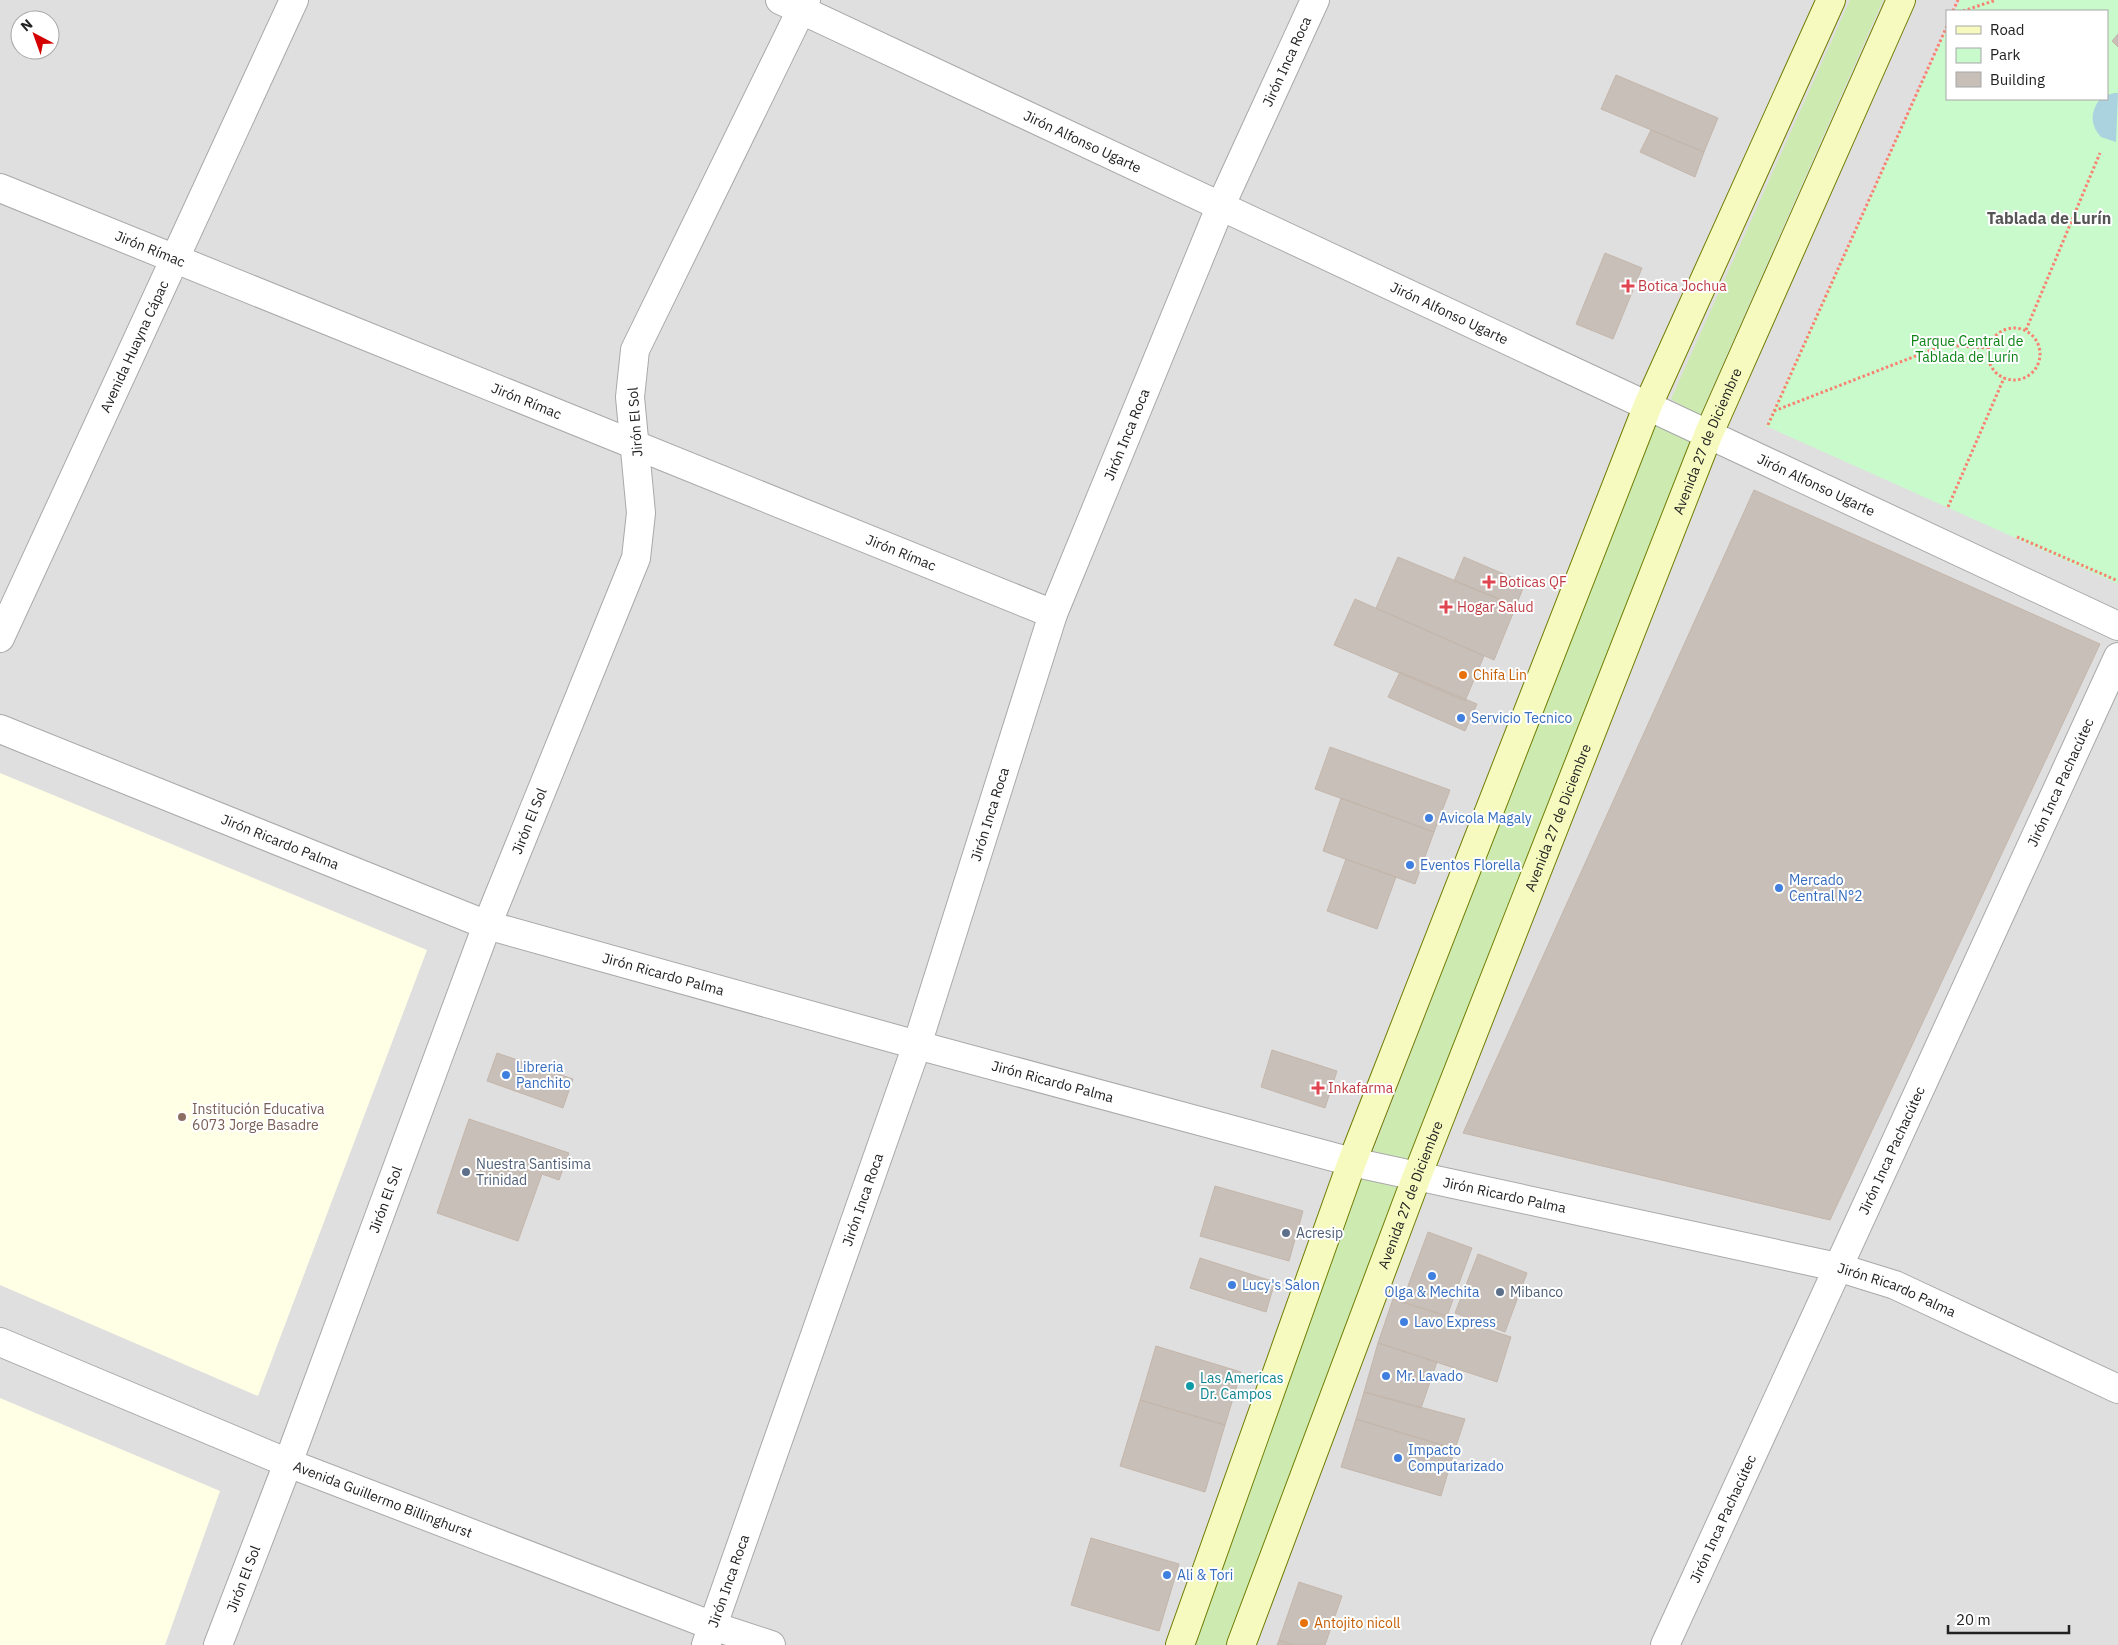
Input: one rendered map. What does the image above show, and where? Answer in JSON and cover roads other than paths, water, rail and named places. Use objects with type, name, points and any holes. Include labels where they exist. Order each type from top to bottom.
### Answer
[{"type":"street","name":"Avenida Huayna Cápac","points":[[0,638],[294,0]]},
{"type":"street","name":"Jirón Inca Roca","points":[[710,1635],[917,1045],[1053,614],[1221,204],[1315,0]]},
{"type":"street","points":[[1180,1645],[1352,1162],[1648,404],[1832,0]]},
{"type":"street","name":"Avenida 27 de Diciembre","points":[[1241,1645],[1417,1176],[1709,433],[1901,0]]},
{"type":"street","name":"Jirón Alfonso Ugarte","points":[[796,3],[2118,626]]},
{"type":"street","name":"Jirón El Sol","points":[[218,1645],[288,1463],[488,925],[636,558],[642,513],[630,397],[636,350],[796,3]]},
{"type":"street","name":"Jirón Rímac","points":[[0,188],[1053,614]]},
{"type":"street","name":"Jirón Inca Pachacútec","points":[[1665,1645],[2118,657]]},
{"type":"street","name":"Jirón Ricardo Palma","points":[[0,729],[488,925],[917,1045],[1352,1162],[1837,1267],[1895,1285],[2118,1389]]},
{"type":"street","name":"Avenida Guillermo Billinghurst","points":[[0,1342],[288,1463],[710,1635],[771,1645]]},
{"type":"water","points":[[2118,93],[2116,142],[2101,137],[2093,123],[2094,109],[2099,100],[2108,100],[2108,95]]},
{"type":"place","name":"Botica Jochua","points":[[1628,286]]},
{"type":"place","name":"Boticas QF","points":[[1489,582]]},
{"type":"place","name":"Hogar Salud","points":[[1446,607]]},
{"type":"place","name":"Chifa Lin","points":[[1463,675]]},
{"type":"place","name":"Servicio Tecnico","points":[[1461,718]]},
{"type":"place","name":"Avicola Magaly","points":[[1429,818]]},
{"type":"place","name":"Eventos Florella","points":[[1410,865]]},
{"type":"place","name":"Mercado Central N°2","points":[[1779,888]]},
{"type":"place","name":"Libreria Panchito","points":[[506,1075]]},
{"type":"place","name":"Inkafarma","points":[[1318,1088]]},
{"type":"place","name":"Institución Educativa 6073 Jorge Basadre","points":[[182,1117]]},
{"type":"place","name":"Nuestra Santisima Trinidad","points":[[466,1172]]},
{"type":"place","name":"Acresip","points":[[1286,1233]]},
{"type":"place","name":"Olga & Mechita","points":[[1432,1276]]},
{"type":"place","name":"Lucy's Salon","points":[[1232,1285]]},
{"type":"place","name":"Mibanco","points":[[1500,1292]]},
{"type":"place","name":"Lavo Express","points":[[1404,1322]]},
{"type":"place","name":"Mr. Lavado","points":[[1386,1376]]},
{"type":"place","name":"Las Americas Dr. Campos","points":[[1190,1386]]},
{"type":"place","name":"Impacto Computarizado","points":[[1398,1458]]},
{"type":"place","name":"Ali & Tori","points":[[1167,1575]]},
{"type":"place","name":"Antojito nicoll","points":[[1304,1623]]},
{"type":"district","name":"Tablada de Lurín","points":[[2049,218]]},
{"type":"park label","name":"Parque Central de Tablada de Lurín","points":[[1967,350]]}]
